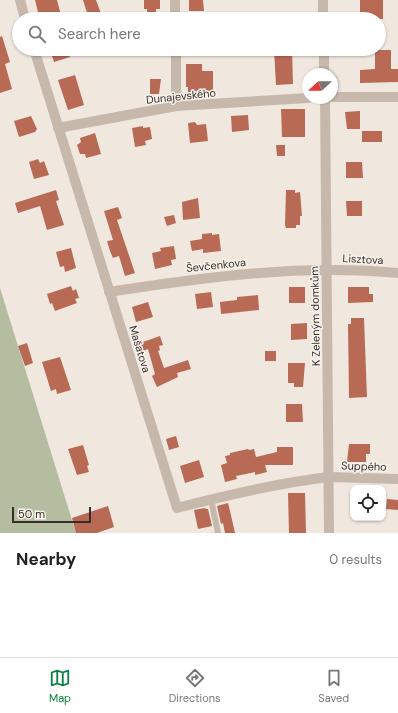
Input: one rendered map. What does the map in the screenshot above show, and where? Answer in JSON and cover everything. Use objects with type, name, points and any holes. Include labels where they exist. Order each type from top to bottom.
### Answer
[{"type":"street","points":[[20,0],[23,12]]},
{"type":"street","points":[[175,0],[175,12]]},
{"type":"street","points":[[323,0],[324,12]]},
{"type":"street","name":"Mašatova","points":[[36,56],[177,508],[264,486],[329,477]]},
{"type":"street","points":[[176,56],[176,106]]},
{"type":"street","points":[[324,56],[324,68]]},
{"type":"street","points":[[338,97],[398,97]]},
{"type":"street","name":"Dunajevského","points":[[58,128],[176,106],[302,98]]},
{"type":"street","name":"K Zeleným domkům","points":[[325,104],[329,533]]},
{"type":"street","name":"Lisztova","points":[[327,269],[398,273]]},
{"type":"street","name":"Ševčenkova","points":[[109,292],[206,277],[327,269]]},
{"type":"street","name":"Suppého","points":[[329,477],[398,479]]},
{"type":"lane","points":[[211,499],[218,533]]},
{"type":"green space","points":[[0,288],[76,533],[0,533]]},
{"type":"building","points":[[35,0],[57,0],[60,12],[38,12]]},
{"type":"building","points":[[83,0],[96,0],[100,12],[87,12]]},
{"type":"building","points":[[144,0],[160,0],[160,9],[156,9],[156,12],[147,12],[147,9],[144,9]]},
{"type":"building","points":[[189,0],[203,0],[204,11],[189,11]]},
{"type":"building","points":[[360,0],[383,0],[383,12],[360,12]]},
{"type":"building","points":[[2,36],[10,62],[5,64],[12,89],[0,93],[0,37]]},
{"type":"building","points":[[386,50],[391,50],[391,69],[398,69],[398,82],[360,83],[360,70],[375,69],[375,56],[386,56]]},
{"type":"building","points":[[52,56],[70,57],[54,62]]},
{"type":"building","points":[[274,56],[292,56],[293,84],[276,85]]},
{"type":"building","points":[[186,64],[202,64],[202,71],[213,71],[213,91],[188,92],[188,87],[186,87]]},
{"type":"building","points":[[75,75],[84,105],[68,110],[58,80]]},
{"type":"building","points":[[150,79],[161,79],[159,94],[150,94]]},
{"type":"building","points":[[281,109],[305,109],[305,137],[282,137]]},
{"type":"building","points":[[360,111],[360,129],[347,129],[345,112]]},
{"type":"building","points":[[248,115],[249,130],[232,132],[231,116]]},
{"type":"building","points":[[31,116],[37,129],[35,132],[19,137],[14,121]]},
{"type":"building","points":[[195,122],[197,125],[206,124],[208,141],[190,143],[188,123]]},
{"type":"building","points":[[143,126],[143,128],[150,127],[152,139],[145,141],[146,145],[135,147],[132,128]]},
{"type":"building","points":[[362,131],[382,131],[382,142],[362,142]]},
{"type":"building","points":[[95,133],[101,154],[86,158],[85,154],[80,154],[77,145],[81,142],[80,138]]},
{"type":"building","points":[[276,145],[285,145],[285,156],[277,156]]},
{"type":"building","points":[[38,159],[40,163],[44,161],[49,175],[34,179],[29,162]]},
{"type":"building","points":[[346,162],[362,162],[363,178],[346,178]]},
{"type":"building","points":[[56,190],[59,200],[56,201],[64,225],[47,230],[40,206],[18,213],[15,203]]},
{"type":"building","points":[[286,190],[295,190],[295,193],[300,192],[302,216],[300,216],[300,225],[296,225],[296,228],[286,228],[285,225]]},
{"type":"building","points":[[198,198],[200,218],[183,220],[182,202]]},
{"type":"building","points":[[346,201],[362,201],[362,216],[347,216]]},
{"type":"building","points":[[118,207],[122,218],[117,220],[135,273],[125,276],[119,256],[113,258],[107,241],[113,240],[104,211]]},
{"type":"building","points":[[174,215],[176,223],[167,226],[164,217]]},
{"type":"building","points":[[212,233],[212,235],[219,234],[221,251],[203,253],[203,249],[192,251],[190,241],[202,239],[202,234]]},
{"type":"building","points":[[174,246],[176,259],[171,260],[172,265],[155,269],[152,253],[161,251],[160,248]]},
{"type":"building","points":[[71,248],[76,268],[65,272],[64,266],[60,267],[56,252]]},
{"type":"building","points":[[71,286],[73,291],[76,289],[79,298],[75,299],[77,303],[55,311],[52,303],[50,304],[47,294]]},
{"type":"building","points":[[289,287],[305,287],[305,303],[289,303]]},
{"type":"building","points":[[348,287],[369,287],[369,294],[373,294],[373,302],[348,303]]},
{"type":"building","points":[[211,292],[213,307],[197,309],[195,294]]},
{"type":"building","points":[[258,295],[259,310],[221,314],[220,302],[237,300],[237,297]]},
{"type":"building","points":[[148,302],[153,317],[136,322],[132,307]]},
{"type":"building","points":[[351,318],[364,318],[367,397],[349,398],[348,324],[351,324]]},
{"type":"building","points":[[307,323],[307,339],[291,340],[291,324]]},
{"type":"building","points":[[160,336],[163,345],[159,346],[160,350],[158,351],[164,368],[188,360],[191,369],[177,373],[178,377],[157,387],[152,376],[155,374],[148,349],[143,351],[140,343]]},
{"type":"building","points":[[27,343],[33,363],[25,366],[18,346]]},
{"type":"building","points":[[265,351],[276,351],[276,361],[265,361]]},
{"type":"building","points":[[60,357],[71,390],[57,394],[56,389],[51,391],[42,362]]},
{"type":"building","points":[[288,363],[305,363],[303,387],[294,387],[294,383],[288,383]]},
{"type":"building","points":[[286,404],[302,404],[303,422],[286,422]]},
{"type":"building","points":[[176,436],[179,447],[169,450],[166,439]]},
{"type":"building","points":[[349,444],[370,444],[370,454],[366,454],[366,462],[347,462]]},
{"type":"building","points":[[83,445],[89,465],[87,466],[89,472],[77,475],[68,449]]},
{"type":"building","points":[[277,447],[293,447],[293,465],[265,465],[267,472],[255,475],[255,472],[236,476],[237,479],[225,482],[221,465],[227,463],[225,456],[230,455],[230,453],[254,449],[256,457],[277,452]]},
{"type":"building","points":[[199,460],[204,477],[185,483],[180,466]]},
{"type":"building","points":[[288,493],[305,493],[306,533],[289,533]]},
{"type":"building","points":[[387,499],[398,500],[398,510],[386,509]]},
{"type":"building","points":[[228,503],[235,533],[225,533],[223,523],[221,524],[217,506]]},
{"type":"building","points":[[108,506],[114,527],[97,533],[76,533],[72,518]]},
{"type":"building","points":[[205,508],[208,509],[212,526],[198,529],[194,510]]}]
